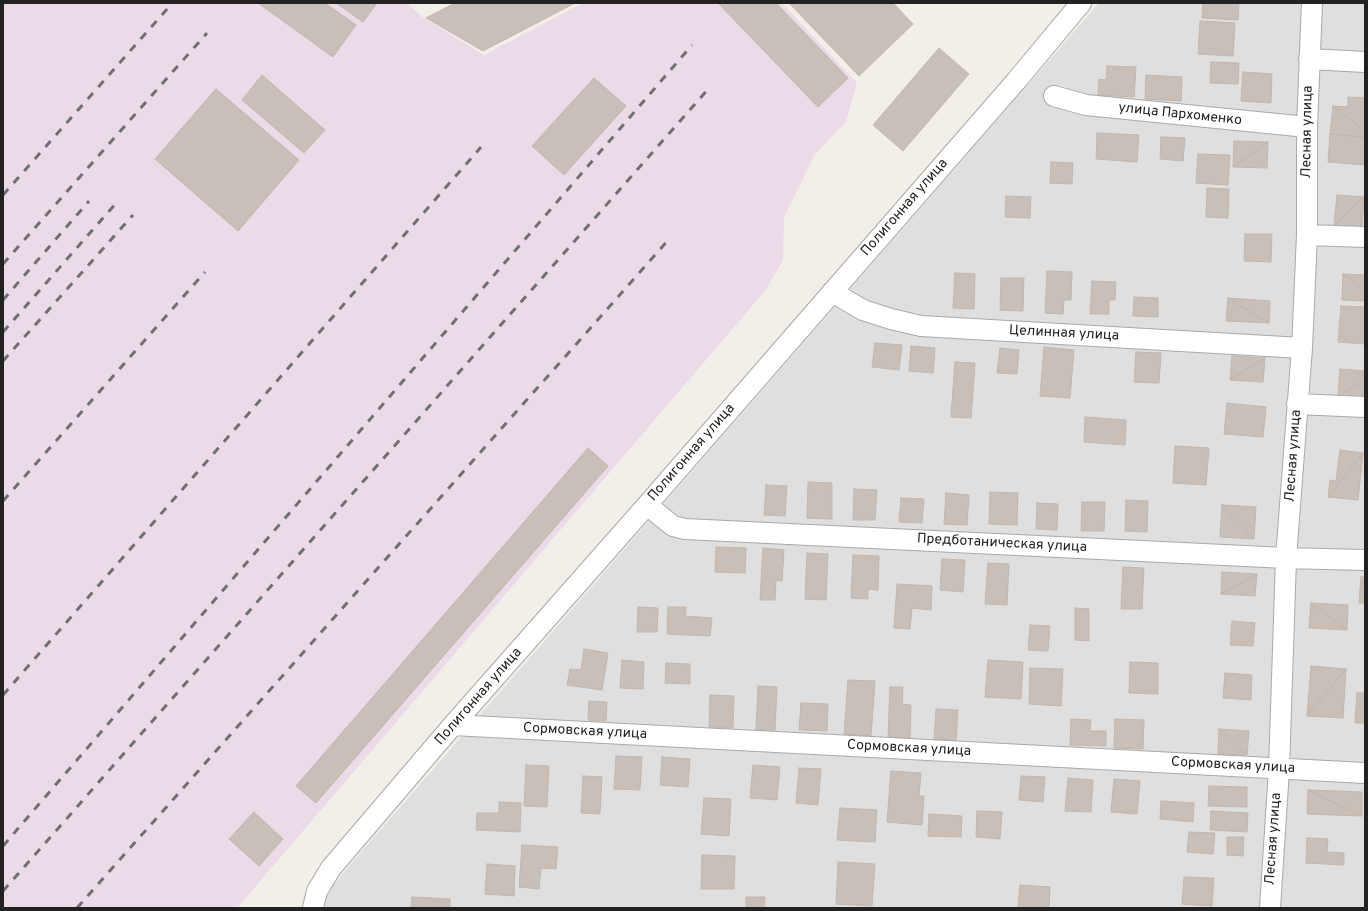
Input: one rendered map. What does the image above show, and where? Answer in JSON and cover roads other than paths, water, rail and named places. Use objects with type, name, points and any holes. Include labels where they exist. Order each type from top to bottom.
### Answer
[{"type":"street","name":"Полигонная улица","points":[[312,908],[317,891],[331,868],[453,725],[647,505],[1017,80],[1081,3]]},
{"type":"street","name":"Лесная улица","points":[[1270,908],[1279,769],[1286,558],[1302,348],[1307,235],[1307,127],[1312,3]]},
{"type":"street","points":[[1309,59],[1365,62]]},
{"type":"street","name":"улица Пархоменко","points":[[1054,96],[1086,105],[1307,127]]},
{"type":"street","points":[[1307,235],[1365,238]]},
{"type":"street","name":"Целинная улица","points":[[832,292],[863,310],[891,319],[921,326],[1302,348]]},
{"type":"street","points":[[1297,404],[1365,407]]},
{"type":"street","name":"Предботаническая улица","points":[[647,505],[673,526],[685,529],[1286,558],[1365,560]]},
{"type":"street","name":"Сормовская улица","points":[[453,725],[1365,773]]},
{"type":"railway","points":[[3,195],[169,7]]},
{"type":"railway","points":[[3,264],[207,33]]},
{"type":"railway","points":[[3,846],[692,45]]},
{"type":"railway","points":[[3,891],[710,87]]},
{"type":"railway","points":[[3,695],[481,147]]},
{"type":"railway","points":[[3,300],[89,201]]},
{"type":"railway","points":[[3,332],[118,201]]},
{"type":"railway","points":[[3,361],[133,215]]},
{"type":"railway","points":[[77,908],[671,237]]},
{"type":"railway","points":[[3,501],[205,272]]}]
